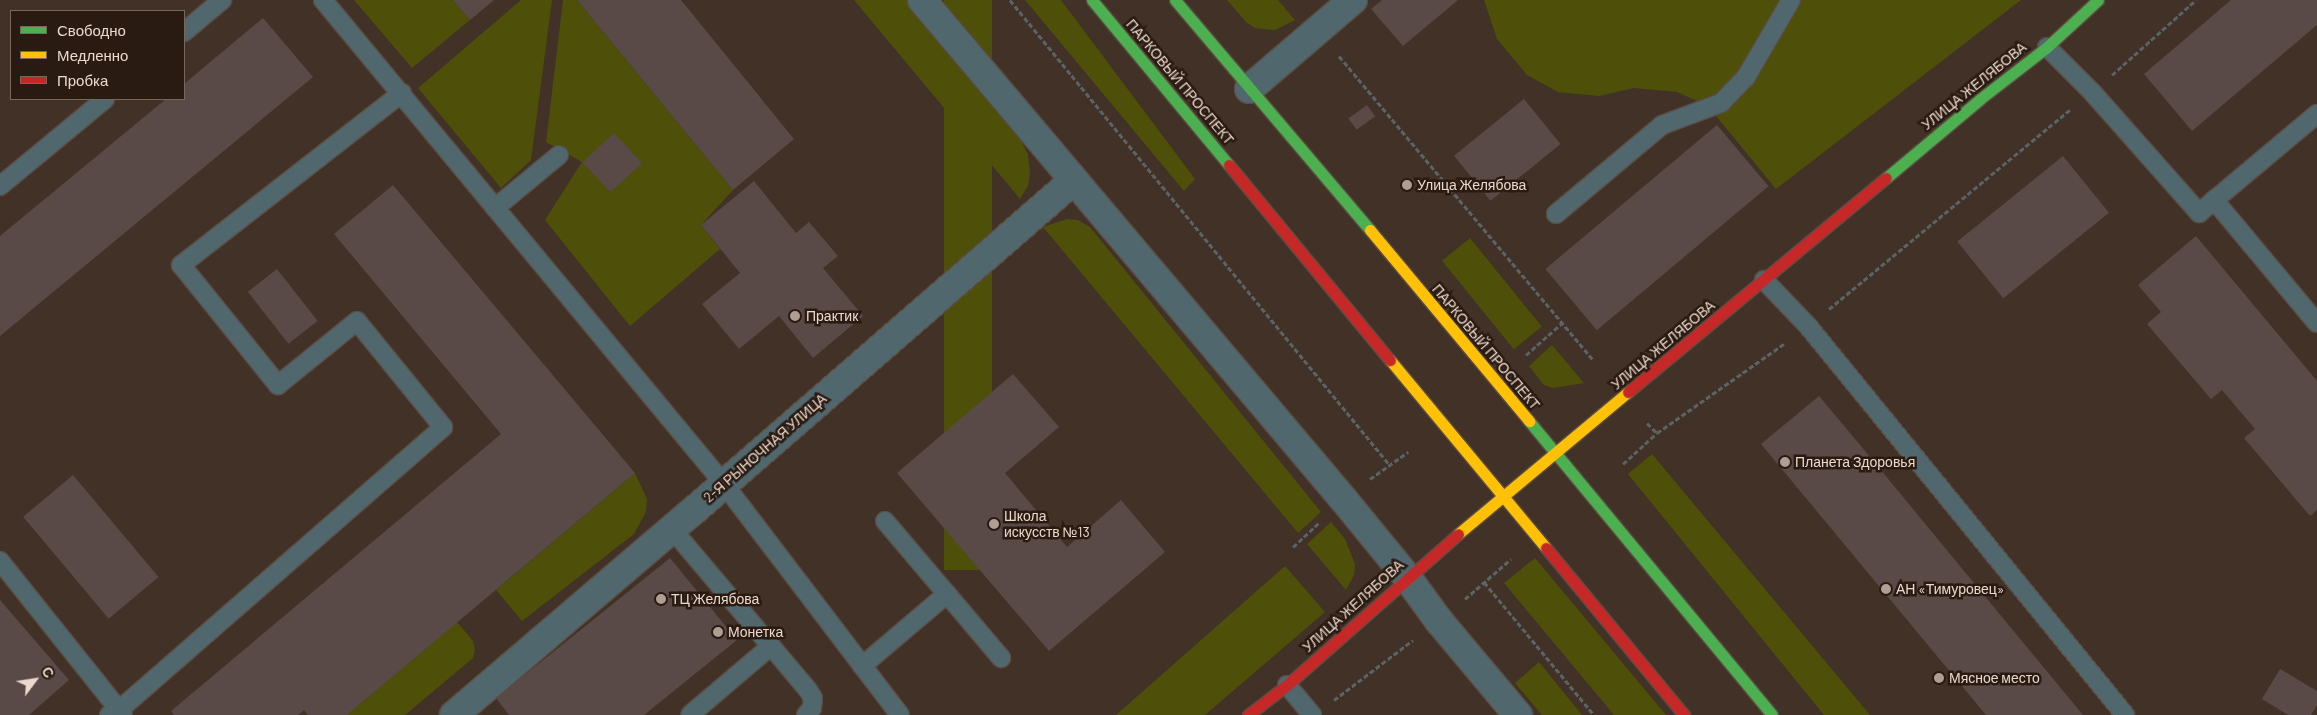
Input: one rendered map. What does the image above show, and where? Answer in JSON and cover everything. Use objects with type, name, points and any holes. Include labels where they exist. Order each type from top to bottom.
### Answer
[{"type":"main road","name":"ПАРКОВЫЙ ПРОСПЕКТ","points":[[1092,0],[1684,715]]},
{"type":"main road","name":"ПАРКОВЫЙ ПРОСПЕКТ","points":[[1175,0],[1366,225],[1772,715]]},
{"type":"main road","name":"УЛИЦА ЖЕЛЯБОВА","points":[[1248,715],[1287,685],[1408,577],[1980,99],[2047,46],[2079,6],[2098,0]]},
{"type":"street","points":[[922,0],[1408,577],[1439,621],[1518,715]]},
{"type":"street","points":[[1249,88],[1317,29],[1354,0]]},
{"type":"street","name":"2-Я РЫНОЧНАЯ УЛИЦА","points":[[454,715],[672,529],[1074,180]]},
{"type":"lane","points":[[185,31],[222,0]]},
{"type":"lane","points":[[323,0],[402,93],[724,484],[900,715]]},
{"type":"lane","points":[[1556,214],[1662,125],[1721,103],[1746,77],[1791,0]]},
{"type":"lane","points":[[2047,46],[2092,92],[2199,212],[2317,114]]},
{"type":"lane","points":[[0,561],[117,713],[443,427],[357,321],[278,385],[181,265],[402,93]]},
{"type":"lane","points":[[0,186],[103,100]]},
{"type":"lane","points":[[495,208],[559,155]]},
{"type":"lane","points":[[2214,200],[2317,323]]},
{"type":"lane","points":[[1764,280],[1808,326],[2125,715]]},
{"type":"lane","points":[[885,521],[1001,658]]},
{"type":"lane","points":[[672,529],[808,690],[813,698],[812,708],[806,715]]},
{"type":"lane","points":[[862,666],[947,594]]},
{"type":"lane","points":[[690,715],[771,646]]},
{"type":"lane","points":[[1287,685],[1312,715]]},
{"type":"path","points":[[1010,0],[1390,464],[1408,452]]},
{"type":"path","points":[[1623,464],[1657,434],[1808,326],[2092,92],[2196,0]]},
{"type":"path","points":[[1317,29],[1593,360]]},
{"type":"path","points":[[1526,355],[1562,324]]},
{"type":"path","points":[[1647,423],[1657,434]]},
{"type":"path","points":[[1514,556],[1484,582],[1594,715]]},
{"type":"path","points":[[1330,703],[1385,662]]},
{"type":"shaded area","points":[[354,0],[453,0],[470,20],[412,68]]},
{"type":"shaded area","points":[[521,0],[552,0],[531,160],[501,188],[418,88]]},
{"type":"shaded area","points":[[563,0],[577,0],[733,190],[701,225],[720,249],[630,326],[545,220],[582,162],[546,142]]},
{"type":"shaded area","points":[[854,0],[908,0],[1000,110],[1020,138],[1028,155],[1030,172],[1028,186],[1020,199]]},
{"type":"shaded area","points":[[944,0],[992,0],[992,570],[944,570]]},
{"type":"shaded area","points":[[1025,0],[1061,0],[1195,179],[1184,191]]},
{"type":"shaded area","points":[[1227,0],[1278,0],[1295,20],[1275,30],[1255,28],[1247,23]]},
{"type":"shaded area","points":[[1484,0],[2021,0],[1776,189],[1708,106],[1677,92],[1634,88],[1599,96],[1558,92],[1527,75],[1497,39]]},
{"type":"shaded area","points":[[1067,219],[1078,220],[1090,227],[1321,512],[1298,533],[1043,227]]},
{"type":"shaded area","points":[[1470,238],[1542,327],[1514,349],[1442,261]]},
{"type":"shaded area","points":[[1552,345],[1584,383],[1553,388],[1544,385],[1529,366]]},
{"type":"shaded area","points":[[1652,454],[1870,715],[1824,715],[1628,474]]},
{"type":"shaded area","points":[[635,473],[647,499],[646,512],[634,534],[522,621],[496,590]]},
{"type":"shaded area","points":[[1331,522],[1345,539],[1355,564],[1354,575],[1346,590],[1307,544]]},
{"type":"shaded area","points":[[1535,558],[1666,715],[1614,715],[1504,583]]},
{"type":"shaded area","points":[[1285,566],[1325,612],[1205,715],[1116,715]]},
{"type":"shaded area","points":[[457,622],[473,641],[475,650],[473,658],[405,715],[347,715]]},
{"type":"shaded area","points":[[1539,662],[1582,715],[1542,715],[1515,683]]},
{"type":"building","points":[[453,0],[494,0],[470,20]]},
{"type":"building","points":[[577,0],[681,0],[794,139],[733,190]]},
{"type":"building","points":[[1382,0],[1458,0],[1403,46],[1371,9]]},
{"type":"building","points":[[2231,0],[2317,0],[2317,25],[2192,131],[2144,74]]},
{"type":"building","points":[[263,18],[313,77],[0,336],[0,236],[165,100],[185,100],[185,83]]},
{"type":"building","points":[[1524,99],[1561,144],[1491,201],[1454,156]]},
{"type":"building","points":[[1367,105],[1375,116],[1357,130],[1348,119]]},
{"type":"building","points":[[1717,125],[1768,186],[1597,330],[1545,269]]},
{"type":"building","points":[[614,133],[642,163],[611,192],[583,162]]},
{"type":"building","points":[[2063,156],[2109,213],[2003,298],[1957,242]]},
{"type":"building","points":[[754,181],[796,233],[809,222],[838,256],[823,268],[863,316],[813,358],[779,316],[739,349],[702,304],[740,273],[701,225]]},
{"type":"building","points":[[393,185],[635,473],[347,715],[308,715],[304,710],[298,715],[174,715],[171,711],[501,434],[334,234]]},
{"type":"building","points":[[2196,236],[2317,381],[2317,510],[2310,516],[2244,438],[2255,429],[2222,390],[2211,399],[2147,324],[2161,312],[2138,285]]},
{"type":"building","points":[[277,269],[318,321],[288,344],[248,292]]},
{"type":"building","name":"Школа искусств №13","points":[[1013,374],[1059,427],[1005,473],[1067,547],[1121,500],[1165,552],[1049,651],[897,473]]},
{"type":"building","points":[[1819,396],[2083,715],[1986,715],[1761,444]]},
{"type":"building","points":[[73,475],[158,577],[109,619],[23,517]]},
{"type":"building","name":"ТЦ Желябова","points":[[670,558],[737,640],[644,715],[509,715],[496,698]]},
{"type":"building","points":[[0,600],[69,680],[29,715],[0,715]]},
{"type":"building","points":[[2280,669],[2317,691],[2317,705],[2311,715],[2288,715],[2262,699]]},
{"type":"traffic: fast","points":[[1092,0],[1229,165]]},
{"type":"traffic: fast","points":[[1175,0],[1370,230]]},
{"type":"traffic: fast","points":[[1886,178],[1980,99],[2047,47],[2098,0]]},
{"type":"traffic: fast","points":[[1529,421],[1772,715]]},
{"type":"traffic: slow","points":[[1370,230],[1529,421]]},
{"type":"traffic: slow","points":[[1390,360],[1546,548]]},
{"type":"traffic: slow","points":[[1458,534],[1628,392]]},
{"type":"traffic: jam","points":[[1229,165],[1390,360]]},
{"type":"traffic: jam","points":[[1628,392],[1886,178]]},
{"type":"traffic: jam","points":[[1248,715],[1287,685],[1458,534]]},
{"type":"traffic: jam","points":[[1546,548],[1684,715]]},
{"type":"place","name":"Улица Желябова","points":[[1407,185]]},
{"type":"place","name":"Практик","points":[[795,316]]},
{"type":"place","name":"Планета Здоровья","points":[[1785,462]]},
{"type":"place","name":"Школа искусств №13","points":[[994,524]]},
{"type":"place","name":"АН «Тимуровец»","points":[[1886,589]]},
{"type":"place","name":"ТЦ Желябова","points":[[661,599]]},
{"type":"place","name":"Монетка","points":[[718,632]]},
{"type":"place","name":"Мясное место","points":[[1939,678]]}]
